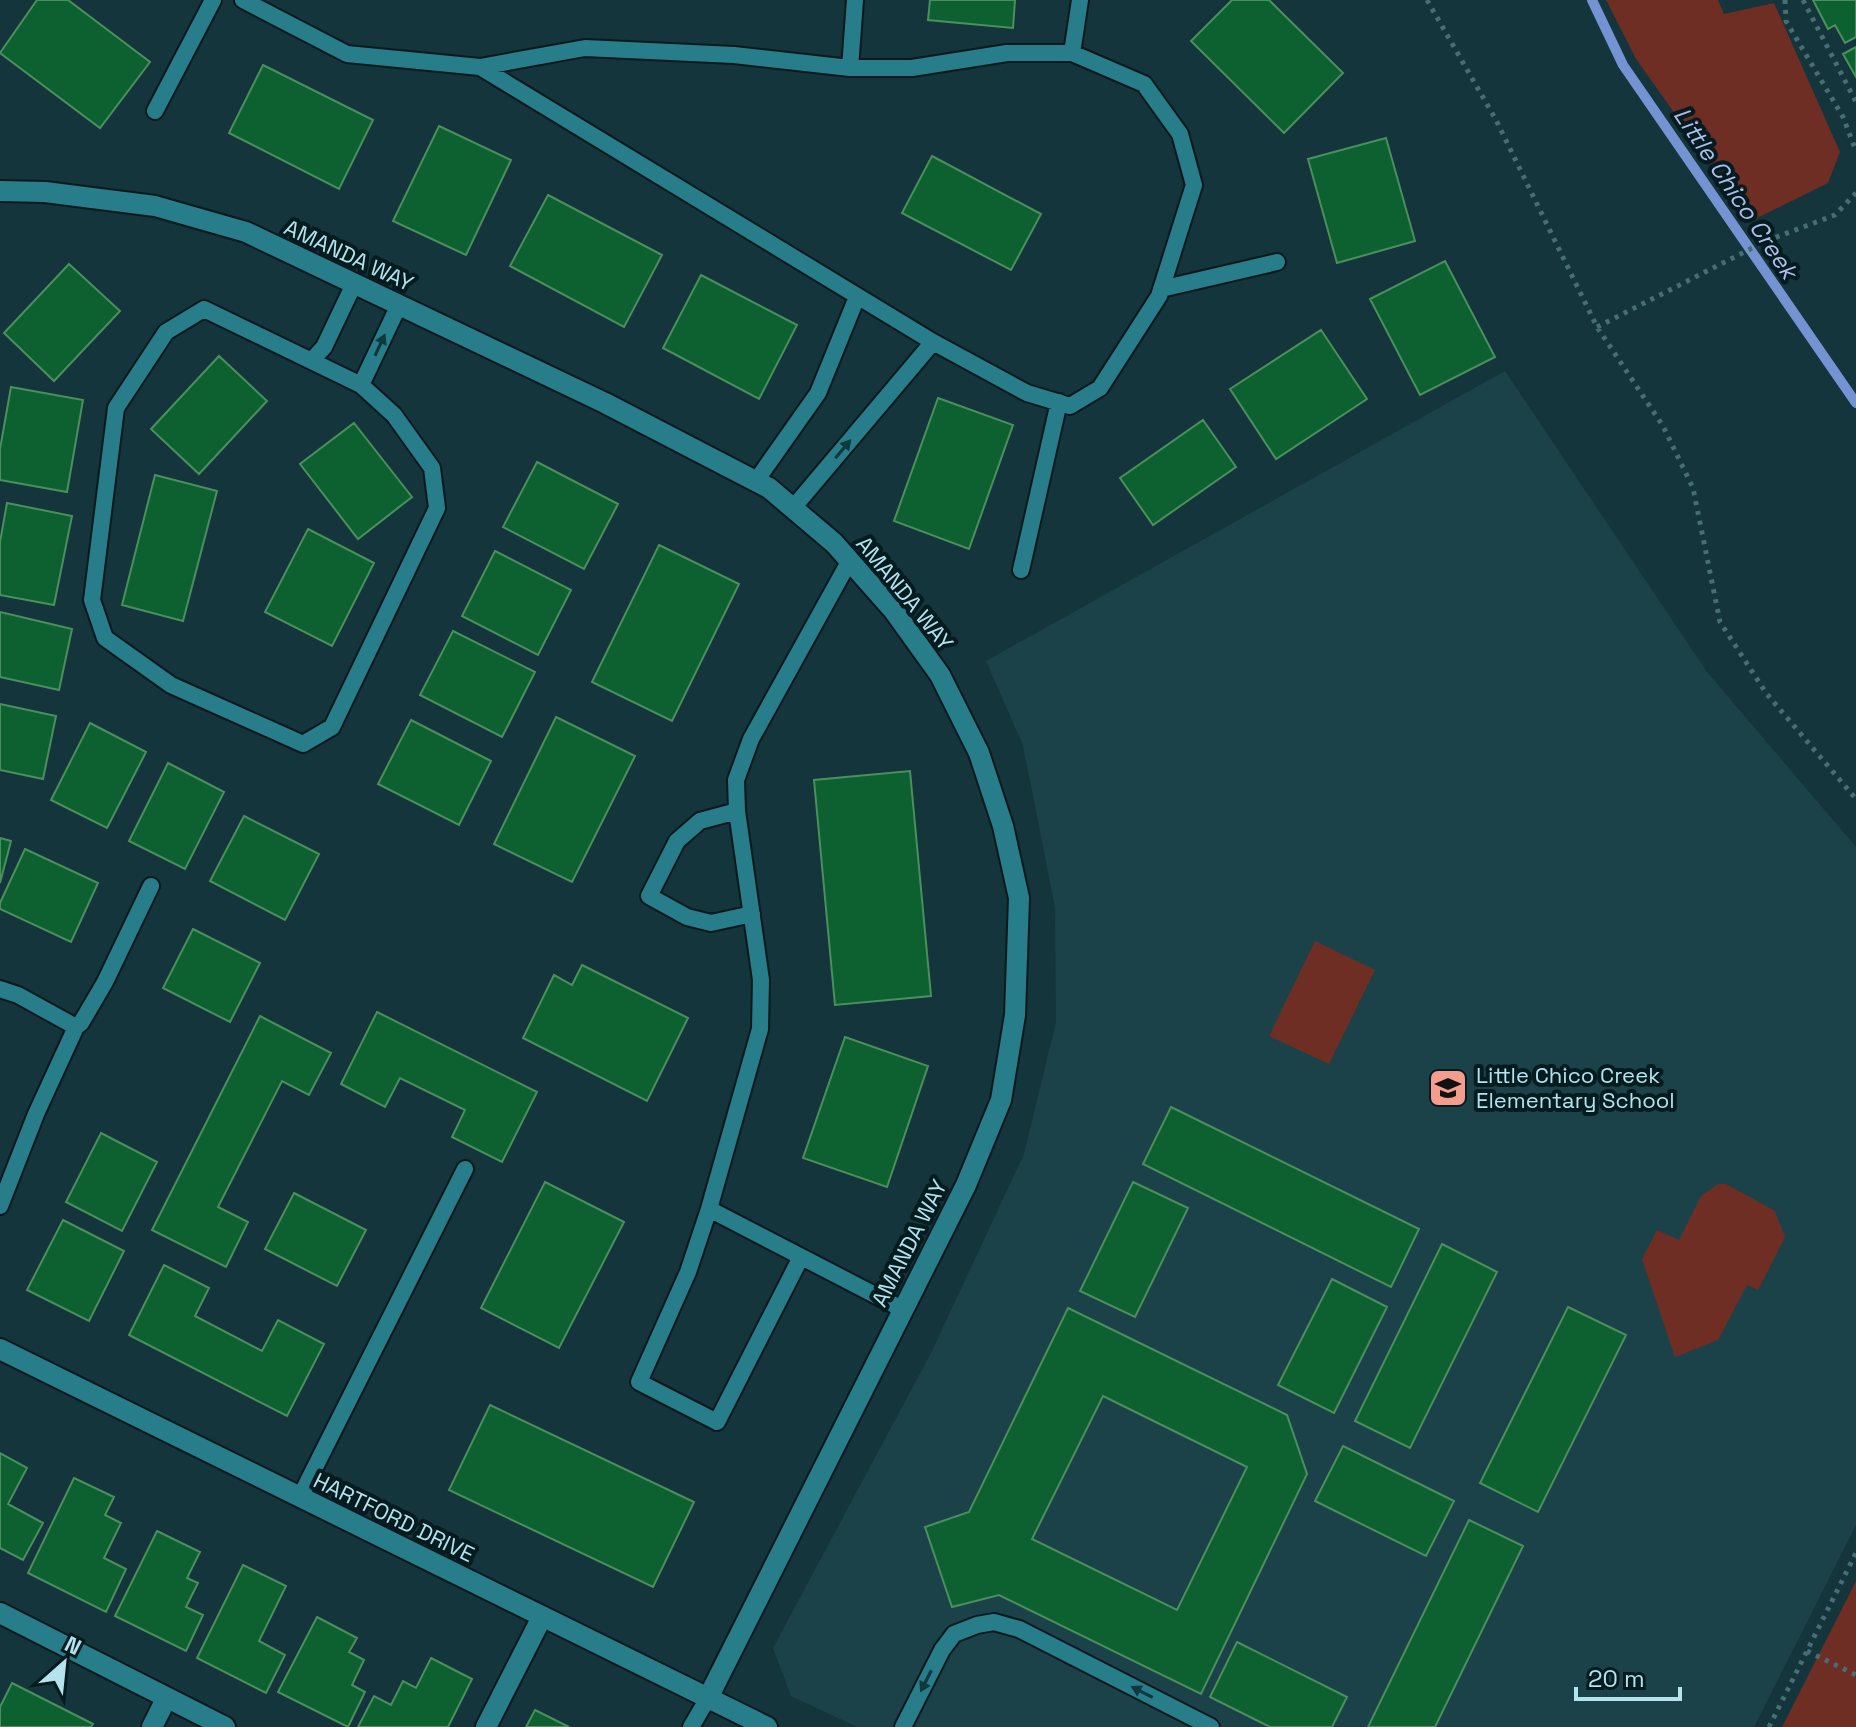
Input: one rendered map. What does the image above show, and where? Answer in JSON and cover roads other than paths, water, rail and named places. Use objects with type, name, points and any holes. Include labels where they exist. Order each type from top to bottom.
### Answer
[{"type":"street","name":"AMANDA WAY","points":[[0,191],[45,192],[155,206],[246,232],[605,403],[769,488],[834,543],[894,611],[940,675],[979,753],[1003,826],[1019,898],[1015,1015],[1001,1100],[966,1185],[708,1698]]},
{"type":"street","name":"HARTFORD DRIVE","points":[[0,1349],[767,1727]]},
{"type":"street","points":[[0,1613],[225,1727]]},
{"type":"street","points":[[486,1727],[542,1617]]},
{"type":"street","points":[[152,1727],[166,1699]]},
{"type":"lane","points":[[155,111],[213,0]]},
{"type":"lane","points":[[243,0],[347,54],[480,67],[585,48],[734,55],[850,68],[912,68],[1007,53],[1072,53],[1144,84],[1180,134],[1194,185],[1161,289],[1100,388],[1070,406],[1027,393],[933,342],[480,67]]},
{"type":"lane","points":[[850,68],[855,0]]},
{"type":"lane","points":[[1072,53],[1080,0]]},
{"type":"lane","points":[[1161,289],[1277,262]]},
{"type":"lane","points":[[313,359],[324,347],[354,284]]},
{"type":"lane","points":[[756,481],[818,393],[857,297]]},
{"type":"lane","points":[[361,385],[399,305]]},
{"type":"lane","points":[[204,309],[313,359],[361,385],[394,415],[432,468],[437,508],[332,727],[303,744],[171,685],[105,638],[92,600],[116,408],[166,332],[204,309]]},
{"type":"lane","points":[[793,508],[933,342]]},
{"type":"lane","points":[[1021,570],[1059,402]]},
{"type":"lane","points":[[801,1257],[717,1422],[639,1382],[688,1272],[760,1029],[761,980],[737,811],[736,780],[741,762],[850,560]]},
{"type":"lane","points":[[737,811],[700,821],[677,841],[649,896],[687,917],[711,923],[752,914]]},
{"type":"lane","points":[[0,1206],[42,1100],[76,1027],[105,982],[151,886]]},
{"type":"lane","points":[[0,989],[18,995],[76,1027]]},
{"type":"lane","points":[[300,1497],[465,1169]]},
{"type":"lane","points":[[709,1209],[902,1309]]},
{"type":"lane","points":[[903,1727],[942,1650],[954,1634],[994,1622],[1019,1629],[1211,1727]]},
{"type":"lane","points":[[691,1727],[708,1698]]},
{"type":"waterway","name":"Little Chico Creek","points":[[1592,0],[1623,65],[1856,403]]},
{"type":"place","name":"Little Chico Creek Elementary School","points":[[1448,1088]]}]
